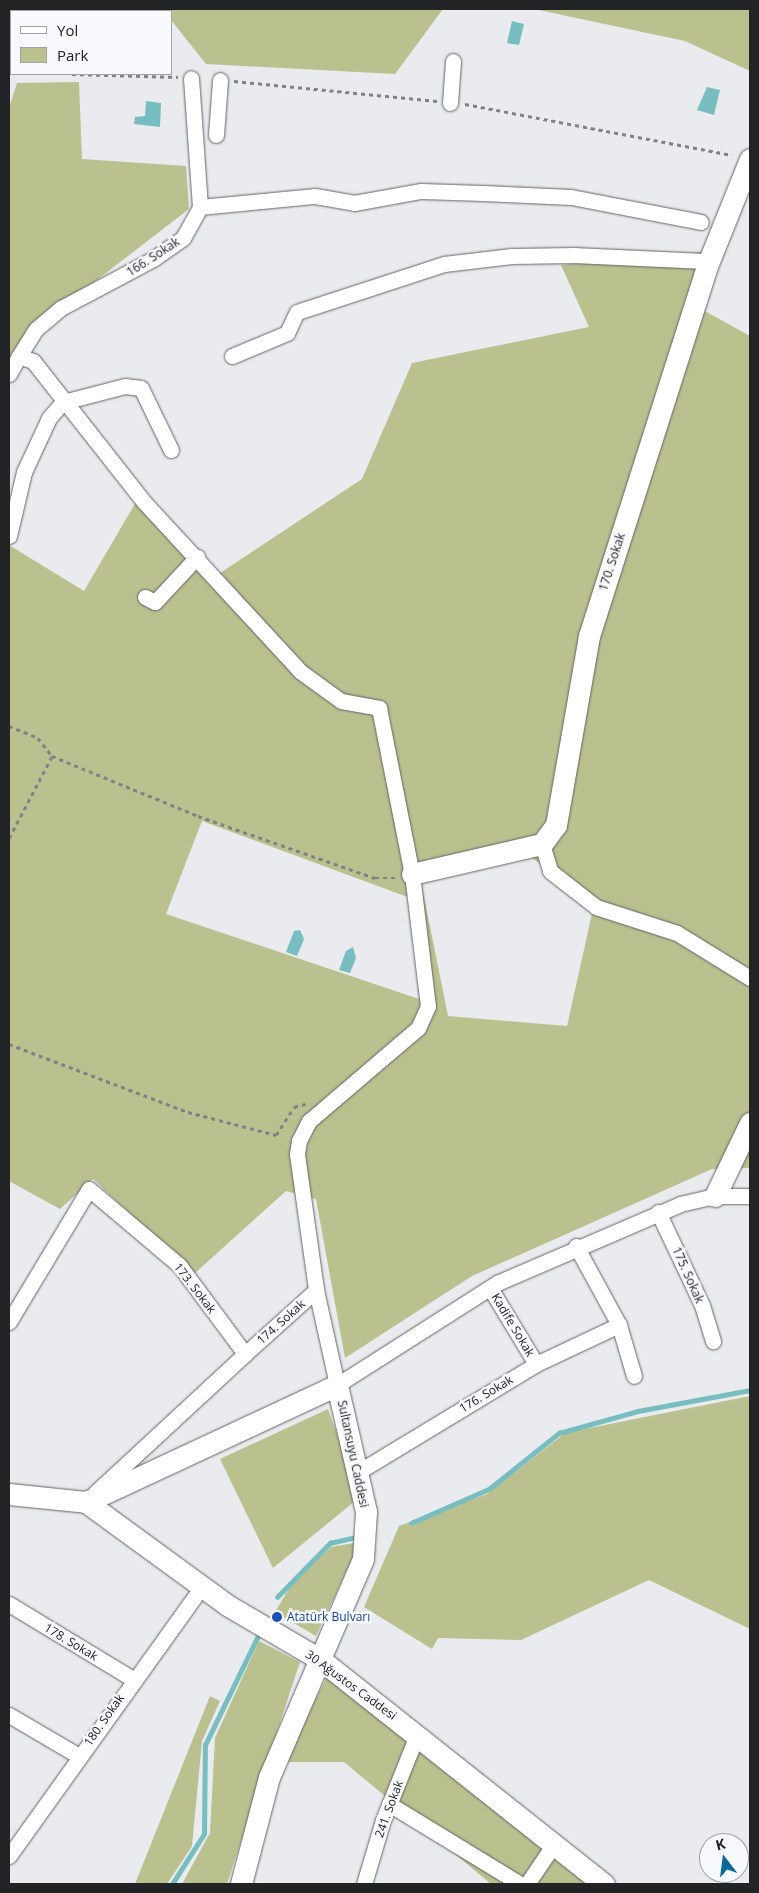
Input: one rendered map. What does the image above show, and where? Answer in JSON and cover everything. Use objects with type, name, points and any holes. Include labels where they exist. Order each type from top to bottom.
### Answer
[{"type":"street","points":[[450,103],[453,61]]},
{"type":"street","points":[[191,78],[200,206],[315,196],[354,203],[421,191],[571,197],[701,222]]},
{"type":"street","points":[[216,135],[220,80]]},
{"type":"street","name":"170. Sokak","points":[[542,844],[556,824],[589,636],[709,261],[746,158]]},
{"type":"street","name":"166. Sokak","points":[[9,374],[36,329],[60,308],[153,259],[184,238],[200,206]]},
{"type":"street","points":[[232,356],[287,332],[297,312],[444,264],[512,256],[575,255],[709,261]]},
{"type":"street","points":[[19,356],[33,361],[63,402],[144,502],[198,557],[301,672],[341,701],[379,708],[412,874],[428,1006],[418,1028],[320,1112],[303,1130],[297,1154],[316,1290],[338,1386],[490,1288],[576,1246],[658,1212],[715,1196],[750,1196]]},
{"type":"street","points":[[9,536],[24,472],[49,418],[63,402],[126,386],[141,388],[171,450]]},
{"type":"street","points":[[145,597],[155,602],[198,557]]},
{"type":"street","points":[[412,874],[542,844],[550,871],[596,907],[677,933],[750,978]]},
{"type":"street","points":[[715,1196],[750,1123]]},
{"type":"street","name":"173. Sokak","points":[[9,1322],[89,1189],[179,1265],[245,1354]]},
{"type":"street","name":"175. Sokak","points":[[658,1212],[702,1305],[712,1340]]},
{"type":"street","points":[[576,1246],[619,1325],[634,1376]]},
{"type":"street","name":"Kadife Sokak","points":[[490,1288],[536,1364]]},
{"type":"street","name":"174. Sokak","points":[[245,1354],[316,1290]]},
{"type":"street","name":"176. Sokak","points":[[358,1472],[536,1364],[619,1325]]},
{"type":"street","points":[[9,1494],[86,1502],[245,1354]]},
{"type":"street","name":"Sultansuyu Caddesi","points":[[86,1502],[338,1386],[366,1512],[363,1559],[269,1776],[241,1884]]},
{"type":"street","name":"30 Ağustos Caddesi","points":[[86,1502],[202,1586],[320,1660],[604,1884]]},
{"type":"street","name":"180. Sokak","points":[[9,1856],[133,1679],[202,1586]]},
{"type":"street","name":"178. Sokak","points":[[9,1604],[133,1679]]},
{"type":"street","points":[[9,1715],[79,1756]]},
{"type":"street","name":"241. Sokak","points":[[364,1884],[389,1804],[417,1735]]},
{"type":"street","points":[[389,1804],[520,1884]]},
{"type":"street","points":[[527,1884],[554,1844]]},
{"type":"path","points":[[102,75],[191,78]]},
{"type":"path","points":[[220,80],[450,103],[746,158]]},
{"type":"path","points":[[9,726],[38,738],[52,756],[198,816],[375,878],[412,874]]},
{"type":"path","points":[[9,838],[52,756]]},
{"type":"path","points":[[9,1044],[188,1112],[276,1135],[298,1104],[310,1104],[320,1112]]},
{"type":"green space","points":[[163,9],[443,9],[395,74],[206,64],[172,21],[172,10]]},
{"type":"green space","points":[[534,9],[750,9],[750,71],[685,41]]},
{"type":"green space","points":[[79,82],[82,159],[186,166],[189,209],[28,333],[9,364],[9,108],[17,83]]},
{"type":"green space","points":[[701,252],[703,310],[750,336],[750,1168],[712,1169],[472,1276],[345,1358],[316,1199],[286,1191],[194,1274],[93,1179],[60,1209],[9,1181],[9,545],[84,591],[143,490],[217,575],[362,479],[412,363],[589,327],[561,265]],"holes":[[[202,821],[413,899],[425,1001],[166,914]],[[524,853],[595,900],[567,1026],[448,1016],[420,877]]]},
{"type":"green space","points":[[750,1396],[750,1629],[649,1580],[521,1640],[438,1638],[432,1649],[364,1607],[399,1526],[487,1494],[565,1433]]},
{"type":"green space","points":[[328,1409],[360,1497],[273,1568],[220,1459]]},
{"type":"green space","points":[[360,1542],[316,1636],[275,1612],[292,1584],[331,1547]]},
{"type":"green space","points":[[259,1641],[300,1662],[227,1884],[182,1884],[210,1833],[215,1738]]},
{"type":"green space","points":[[328,1675],[602,1884],[491,1884],[344,1762],[283,1762]]},
{"type":"green space","points":[[210,1696],[220,1701],[202,1741],[192,1846],[167,1884],[135,1884]]},
{"type":"water","points":[[512,21],[524,24],[519,45],[507,43]]},
{"type":"water","points":[[707,87],[720,90],[714,115],[697,110]]},
{"type":"water","points":[[146,101],[161,103],[160,127],[134,124],[135,117],[145,116]]},
{"type":"water","points":[[300,930],[304,939],[297,956],[286,952],[294,931]]},
{"type":"water","points":[[353,947],[356,958],[350,973],[339,970],[346,951]]},
{"type":"waterway","points":[[411,1523],[489,1489],[559,1433],[638,1411],[750,1390]]},
{"type":"waterway","points":[[277,1597],[330,1543],[351,1538]]},
{"type":"waterway","points":[[172,1884],[204,1834],[205,1745],[257,1638]]},
{"type":"place","name":"Atatürk Bulvarı","points":[[277,1617]]}]
